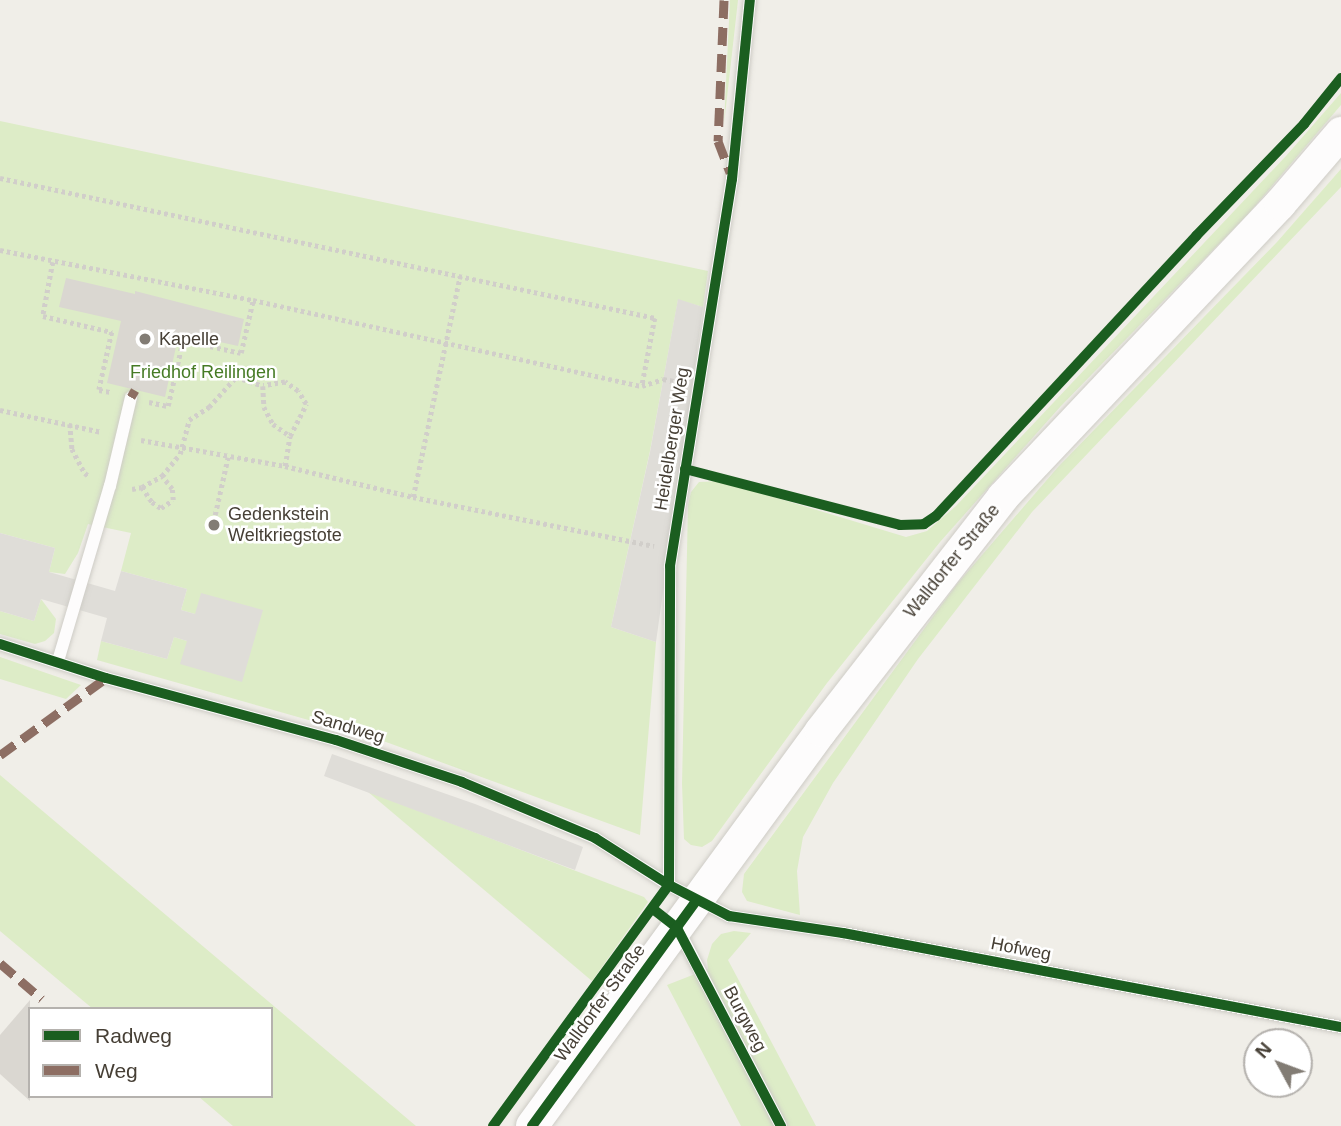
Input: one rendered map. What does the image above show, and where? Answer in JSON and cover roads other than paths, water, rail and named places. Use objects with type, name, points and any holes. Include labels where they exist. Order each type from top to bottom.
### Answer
[{"type":"street","name":"Walldorfer Straße","points":[[532,1126],[901,625],[1003,497],[1280,204],[1341,133]]},
{"type":"lane","name":"Heidelberger Weg","points":[[668,885],[670,566],[732,179],[750,0]]},
{"type":"lane","points":[[58,661],[131,397]]},
{"type":"lane","name":"Sandweg","points":[[0,644],[106,678],[336,740],[519,803],[594,838],[696,901]]},
{"type":"lane","name":"Hofweg","points":[[696,901],[729,916],[843,933],[1341,1027]]},
{"type":"lane","name":"Burgweg","points":[[677,928],[781,1126]]},
{"type":"place","name":"Kapelle","points":[[145,339]]},
{"type":"place","name":"Gedenkstein Weltkriegstote","points":[[214,525]]},
{"type":"park label","name":"Friedhof Reilingen","points":[[203,372]]}]
